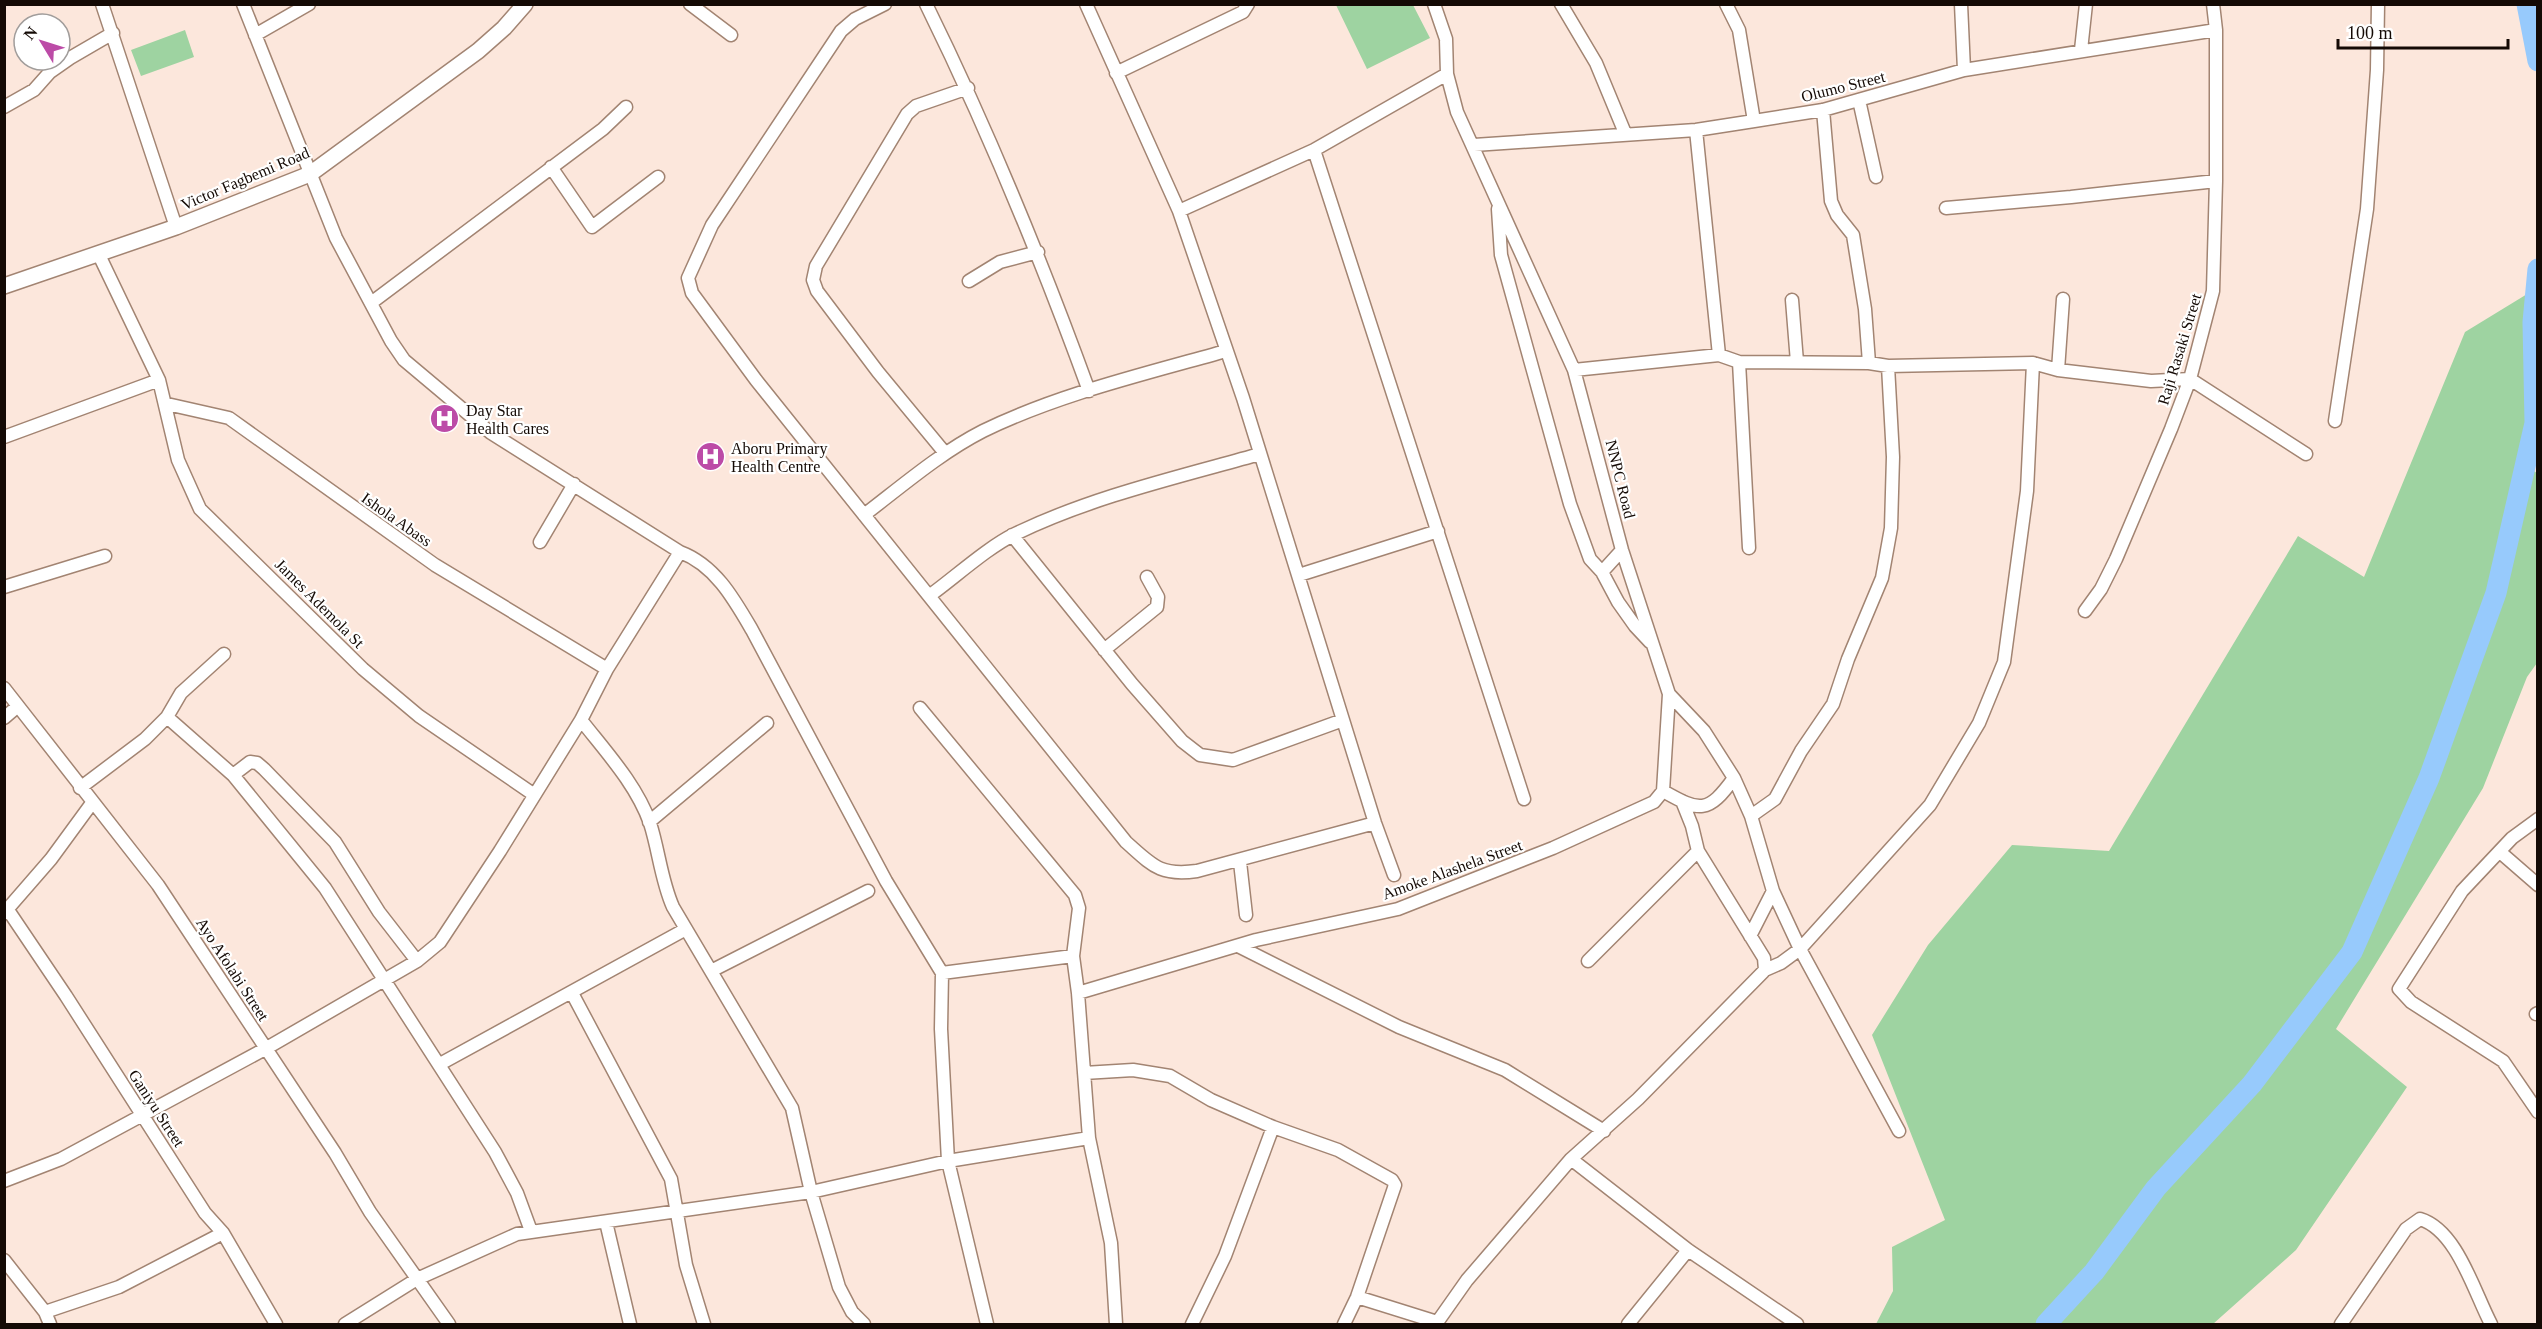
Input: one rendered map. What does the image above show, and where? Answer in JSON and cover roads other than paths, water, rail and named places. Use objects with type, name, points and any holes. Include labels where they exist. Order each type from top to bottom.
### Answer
[{"type":"street","points":[[102,4],[176,226]]},
{"type":"street","points":[[243,4],[336,238],[391,341],[422,377],[491,433],[680,552],[697,558],[735,600],[886,881],[942,974],[941,1029],[948,1161],[987,1324]]},
{"type":"street","points":[[255,35],[309,4]]},
{"type":"street","name":"Victor Fagbemi Road","points":[[4,286],[99,255],[310,174],[478,51],[504,28],[525,4]]},
{"type":"street","points":[[690,4],[731,35]]},
{"type":"street","points":[[885,4],[855,19],[841,31],[712,225],[688,278],[692,293],[864,515],[1126,842],[1151,864],[1170,874],[1197,871],[1240,862],[1375,823]]},
{"type":"street","points":[[926,4],[968,88],[1038,252],[1089,391]]},
{"type":"street","points":[[1086,4],[1179,211],[1260,454],[1375,823],[1394,875]]},
{"type":"street","points":[[1116,73],[1243,12],[1248,4]]},
{"type":"street","name":"NNPC Road","points":[[1434,4],[1446,39],[1447,75],[1457,112],[1574,369],[1622,550],[1670,694],[1704,731],[1734,778],[1752,816],[1773,891],[1800,949],[1899,1131]]},
{"type":"street","points":[[1561,4],[1596,63],[1625,133]]},
{"type":"street","points":[[1726,4],[1739,30],[1754,121]]},
{"type":"street","points":[[1961,4],[1964,70]]},
{"type":"street","points":[[2081,50],[2086,4]]},
{"type":"street","name":"Raji Rasaki Street","points":[[2085,611],[2101,589],[2134,519],[2190,379],[2213,291],[2216,30],[2213,4]]},
{"type":"street","points":[[2335,421],[2367,209],[2377,70],[2378,4]]},
{"type":"street","name":"Olumo Street","points":[[1474,145],[1696,130],[1823,110],[1964,70],[2216,30]]},
{"type":"street","points":[[4,108],[34,90],[50,72],[70,58],[113,33]]},
{"type":"street","points":[[1179,211],[1314,150],[1447,75]]},
{"type":"street","points":[[945,453],[878,372],[817,291],[813,280],[816,266],[907,114],[916,106],[968,88]]},
{"type":"street","points":[[1859,100],[1876,177]]},
{"type":"street","points":[[371,303],[603,129],[626,107]]},
{"type":"street","points":[[1823,110],[1831,201],[1837,215],[1853,235],[1865,309],[1869,363]]},
{"type":"street","points":[[1696,130],[1719,356]]},
{"type":"street","points":[[1314,150],[1524,799]]},
{"type":"street","points":[[551,167],[591,226],[658,177]]},
{"type":"street","points":[[1946,208],[2072,198],[2216,181]]},
{"type":"street","points":[[1497,200],[1501,255],[1534,381],[1570,504],[1590,559],[1602,572],[1618,602],[1653,645]]},
{"type":"street","points":[[969,281],[1000,262],[1038,252]]},
{"type":"street","name":"James Ademola St","points":[[99,255],[159,380],[167,404],[168,426],[178,459],[200,509],[363,669],[418,716],[533,794]]},
{"type":"street","points":[[2058,370],[2063,298]]},
{"type":"street","points":[[1792,300],[1797,362]]},
{"type":"street","points":[[864,515],[945,453],[983,431],[1089,391],[1226,351]]},
{"type":"street","points":[[1574,369],[1719,356],[1739,362],[1869,363],[1888,366],[2033,363],[2058,370],[2151,381],[2190,379],[2306,454]]},
{"type":"street","points":[[1739,362],[1749,548]]},
{"type":"street","points":[[1357,1297],[1437,1323],[1467,1280],[1572,1160],[1765,970],[1781,963],[1800,949],[1930,805],[1945,784],[1993,694],[2004,662],[2027,491],[2033,363]]},
{"type":"street","points":[[1752,816],[1775,799],[1802,751],[1833,704],[1848,659],[1882,578],[1891,528],[1893,457],[1888,366]]},
{"type":"street","points":[[4,437],[159,380]]},
{"type":"street","name":"Ishola Abass","points":[[167,404],[229,418],[435,565],[607,669]]},
{"type":"street","points":[[929,596],[1012,535],[1128,491],[1260,454]]},
{"type":"street","points":[[540,543],[574,484]]},
{"type":"street","points":[[1299,575],[1438,531]]},
{"type":"street","points":[[1012,535],[1104,650],[1182,741],[1200,755],[1233,760],[1343,720]]},
{"type":"street","points":[[1602,572],[1622,550]]},
{"type":"street","points":[[4,1181],[61,1160],[384,980],[417,961],[440,942],[450,930],[580,720],[607,669],[680,552]]},
{"type":"street","points":[[4,587],[105,556]]},
{"type":"street","points":[[1104,650],[1157,607],[1158,597],[1147,577]]},
{"type":"street","points":[[81,788],[145,739],[167,717],[182,693],[224,654]]},
{"type":"street","name":"Ayo Afolabi Street","points":[[4,688],[158,885],[417,1279],[449,1324]]},
{"type":"street","points":[[1670,694],[1663,791],[1690,807],[1705,806],[1719,799],[1734,778]]},
{"type":"street","points":[[4,718],[18,706]]},
{"type":"street","points":[[920,708],[1075,895],[1079,908],[1073,956],[1089,1138],[1111,1243],[1116,1324]]},
{"type":"street","points":[[167,717],[233,775],[325,888],[495,1152],[517,1193],[531,1231]]},
{"type":"street","points":[[580,720],[626,777],[650,822],[667,892],[686,929],[792,1108],[811,1192],[839,1287],[852,1312],[864,1324]]},
{"type":"street","points":[[650,822],[767,723]]},
{"type":"street","points":[[233,775],[250,762],[257,763],[264,769],[335,842],[379,912],[417,961]]},
{"type":"street","name":"Amoke Alashela Street","points":[[1078,993],[1238,946],[1398,909],[1554,848],[1654,802],[1663,791]]},
{"type":"street","points":[[1682,801],[1698,851],[1764,958],[1765,970]]},
{"type":"street","points":[[6,912],[51,859],[92,803]]},
{"type":"street","points":[[2538,819],[2500,852],[2462,891],[2399,989],[2411,1002],[2503,1061],[2538,1112]]},
{"type":"street","points":[[1588,961],[1698,851]]},
{"type":"street","points":[[2500,852],[2538,885]]},
{"type":"street","points":[[1240,862],[1246,915]]},
{"type":"street","points":[[711,971],[868,891]]},
{"type":"street","points":[[1750,936],[1773,891]]},
{"type":"street","name":"Ganiyu Street","points":[[6,912],[205,1213],[223,1233],[276,1324]]},
{"type":"street","points":[[440,1064],[686,929]]},
{"type":"street","points":[[1238,946],[1400,1027],[1505,1070],[1604,1131]]},
{"type":"street","points":[[942,974],[1073,956]]},
{"type":"street","points":[[572,993],[658,1150],[671,1179],[675,1211],[704,1324]]},
{"type":"street","points":[[1084,1073],[1133,1070],[1170,1076],[1211,1100],[1273,1127],[1338,1150],[1394,1182],[1394,1191],[1357,1297],[1344,1324]]},
{"type":"street","points":[[1192,1324],[1225,1256],[1273,1127]]},
{"type":"street","points":[[345,1324],[417,1279],[517,1234],[811,1192],[948,1161],[1089,1138]]},
{"type":"street","points":[[1572,1160],[1688,1250],[1797,1324]]},
{"type":"street","points":[[2341,1324],[2406,1229],[2420,1219],[2433,1222],[2444,1233],[2458,1256],[2491,1324]]},
{"type":"street","points":[[606,1222],[630,1324]]},
{"type":"street","points":[[45,1312],[119,1287],[223,1233]]},
{"type":"street","points":[[1628,1324],[1688,1250]]},
{"type":"street","points":[[4,1260],[45,1312],[50,1324]]},
{"type":"waterway","points":[[2527,4],[2538,61]]},
{"type":"waterway","points":[[2046,1324],[2094,1272],[2156,1188],[2252,1084],[2352,952],[2429,778],[2496,593],[2535,423],[2533,322],[2538,269]]},
{"type":"place","name":"Day Star Health Cares","points":[[445,419]]},
{"type":"place","name":"Aboru Primary Health Centre","points":[[710,457]]}]
